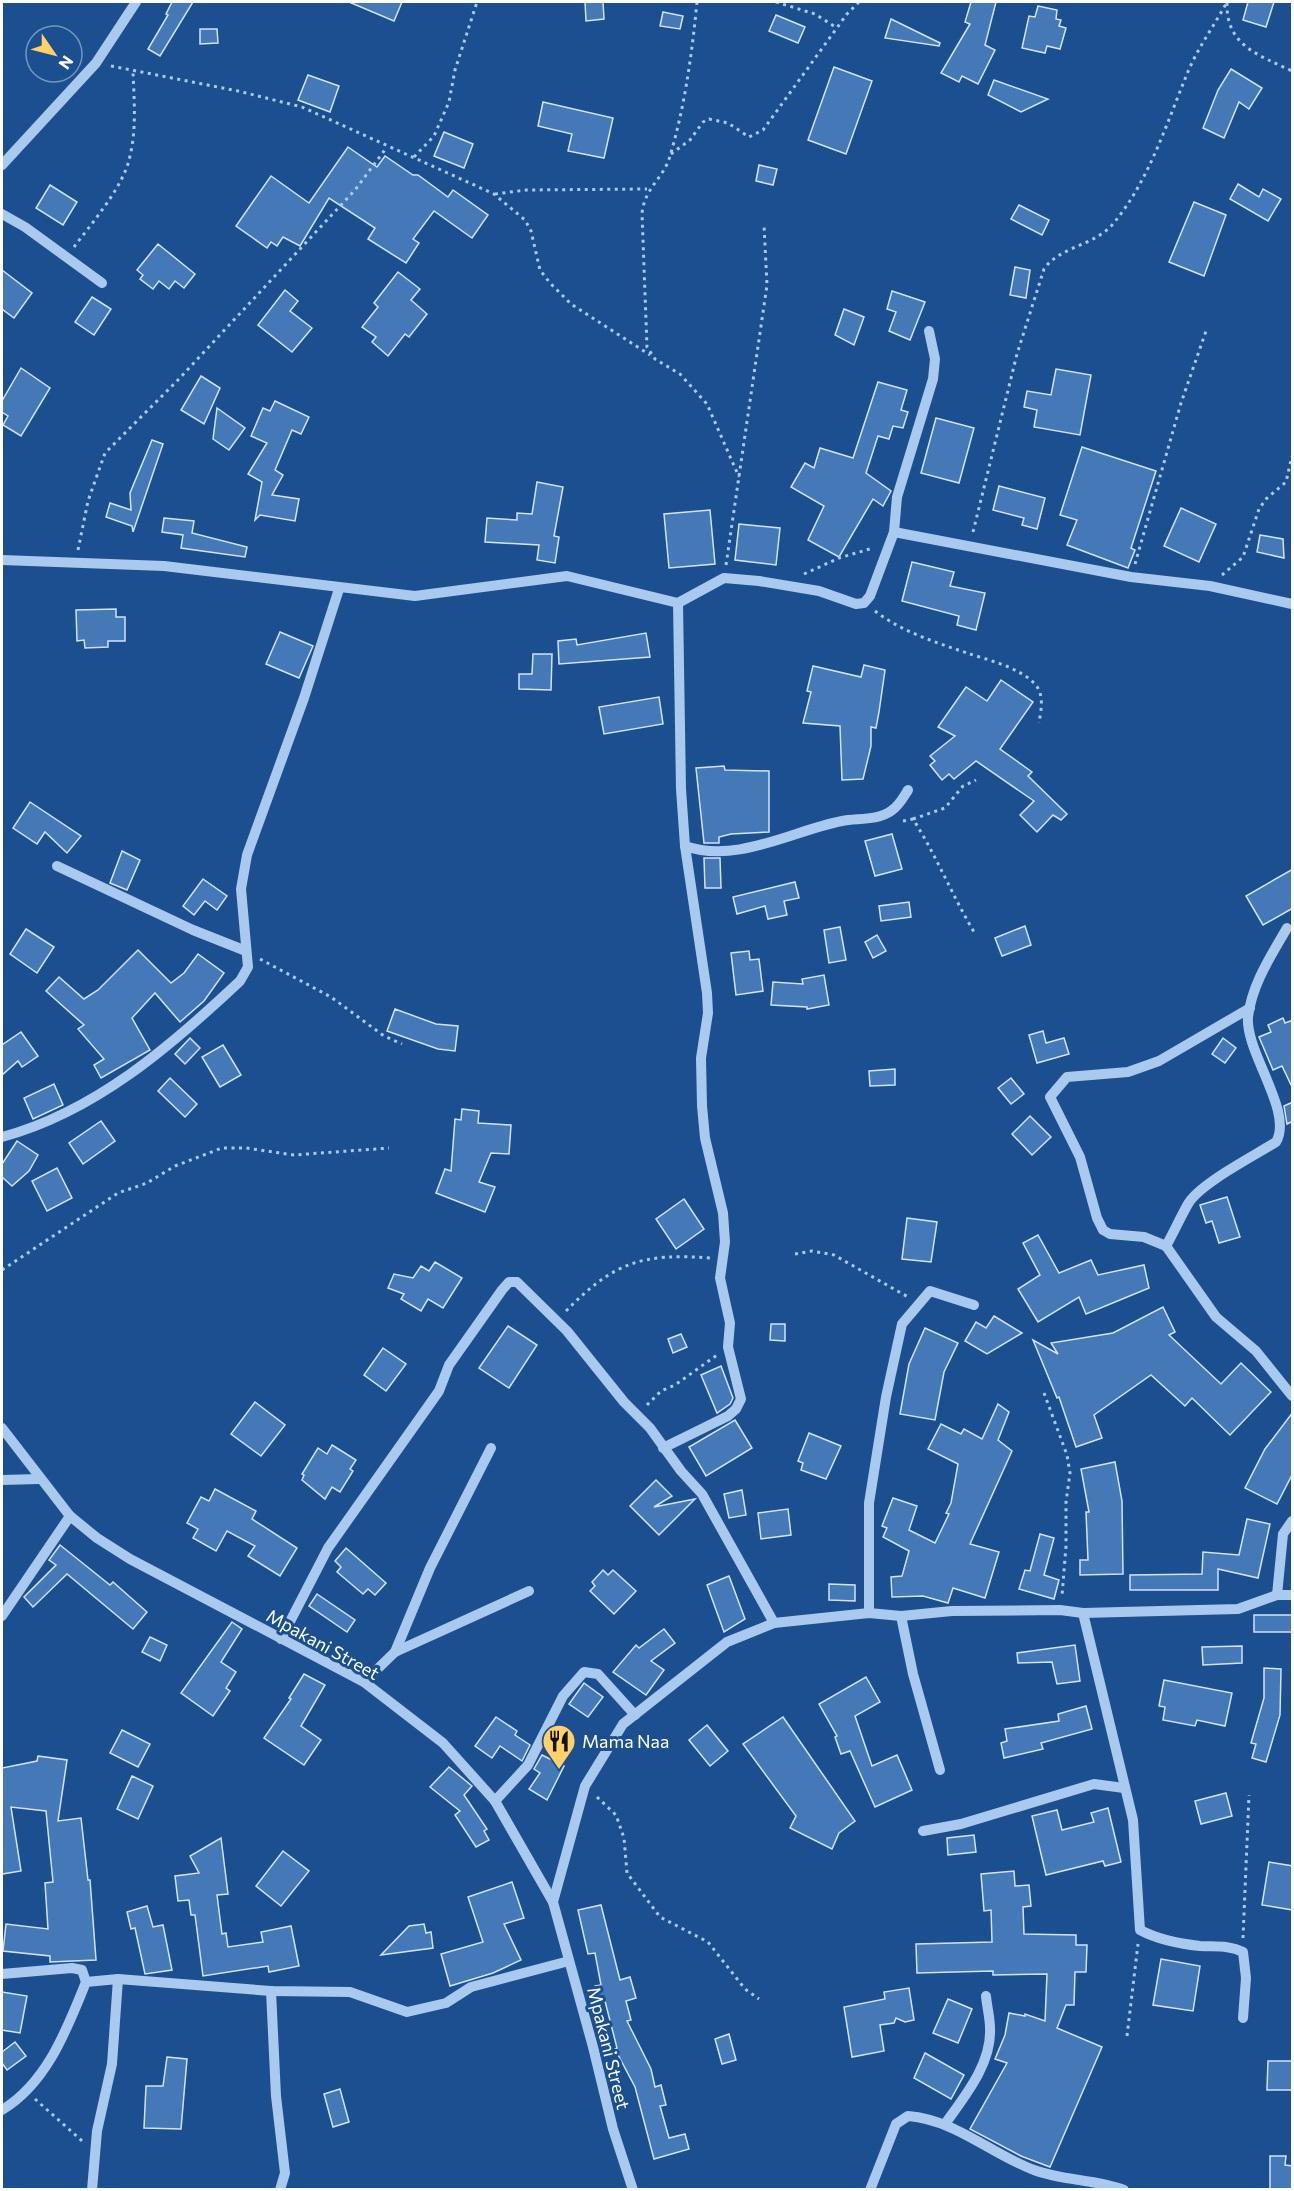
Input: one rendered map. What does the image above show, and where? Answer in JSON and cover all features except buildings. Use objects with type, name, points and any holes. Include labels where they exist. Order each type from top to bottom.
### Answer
[{"type":"street","points":[[2,165],[96,63],[136,2]]},
{"type":"street","points":[[2,214],[68,256],[102,283]]},
{"type":"street","points":[[2,560],[164,566],[283,579],[339,589],[415,596],[567,576],[678,603],[724,578],[819,591],[856,604],[864,603],[870,596],[894,532],[897,498],[933,379],[935,359],[930,331]]},
{"type":"street","points":[[894,532],[1131,577],[1210,586],[1293,604]]},
{"type":"street","points":[[2,1137],[65,1115],[128,1076],[240,981],[248,967],[241,889],[247,855],[312,676],[339,589]]},
{"type":"street","points":[[663,1448],[728,1416],[736,1409],[741,1399],[728,1347],[730,1323],[720,1278],[724,1259],[723,1213],[705,1138],[702,1106],[701,1058],[708,1012],[685,846],[681,789],[678,603]]},
{"type":"street","points":[[685,846],[697,850],[750,848],[841,822],[876,817],[890,812],[900,803],[908,790]]},
{"type":"street","points":[[57,866],[193,930],[246,951]]},
{"type":"street","points":[[1166,1246],[1180,1224],[1188,1204],[1199,1191],[1276,1142],[1279,1137],[1280,1120],[1250,1036],[1248,1019],[1256,985],[1287,928]]},
{"type":"street","points":[[1250,1008],[1149,1064],[1128,1072],[1068,1077],[1050,1097],[1080,1157],[1097,1218],[1103,1230],[1110,1234],[1144,1237],[1166,1246],[1215,1317],[1256,1351],[1293,1396]]},
{"type":"street","points":[[281,1639],[328,1548],[439,1391],[449,1365],[509,1282],[517,1282],[525,1287],[557,1321],[639,1416],[702,1494],[774,1623]]},
{"type":"street","points":[[869,1613],[869,1503],[877,1447],[902,1324],[921,1298],[930,1291],[974,1305]]},
{"type":"street","name":"Mpakani Street","points":[[2,1428],[39,1479],[70,1516],[97,1538],[130,1559],[364,1682],[443,1743],[495,1801],[553,1902],[613,2129],[633,2190]]},
{"type":"street","points":[[395,1652],[430,1568],[491,1448]]},
{"type":"street","points":[[2,1480],[39,1479]]},
{"type":"street","points":[[2,1616],[70,1516]]},
{"type":"street","points":[[1277,1595],[1283,1534],[1293,1521]]},
{"type":"street","points":[[364,1682],[395,1652],[529,1592]]},
{"type":"street","points":[[553,1902],[585,1786],[623,1724],[728,1642],[774,1623],[869,1613],[901,1616],[952,1611],[1060,1610],[1083,1613],[1238,1609],[1277,1595],[1293,1595]]},
{"type":"street","points":[[1083,1613],[1132,1820],[1140,1930],[1153,1937],[1199,1946],[1233,1947],[1243,1952],[1246,1978],[1243,2018]]},
{"type":"street","points":[[901,1616],[913,1674],[940,1770]]},
{"type":"street","points":[[495,1801],[528,1765],[563,1696],[584,1672],[598,1674],[635,1715]]},
{"type":"street","points":[[923,1831],[970,1822],[1094,1784],[1124,1788]]},
{"type":"street","points":[[86,1982],[118,1979],[272,1991],[350,1992],[407,2012],[446,2003],[471,1987],[569,1961]]},
{"type":"street","points":[[2,1974],[72,1968],[82,1970],[86,1982],[58,2044],[26,2092],[2,2110]]},
{"type":"street","points":[[92,2190],[97,2131],[111,2074],[118,1979]]},
{"type":"street","points":[[272,1991],[276,2096],[285,2173],[280,2190]]},
{"type":"street","points":[[945,2124],[972,2086],[985,2056],[990,2029],[986,1996]]},
{"type":"street","points":[[870,2190],[896,2124],[908,2116],[945,2124],[1034,2170],[1078,2182],[1124,2190]]},
{"type":"path","points":[[414,157],[434,136],[449,102],[455,70],[477,2]]},
{"type":"path","points":[[650,355],[646,329],[642,213],[649,189],[671,154],[693,49],[698,2]]},
{"type":"path","points":[[776,2],[815,14],[837,28]]},
{"type":"path","points":[[671,154],[690,140],[703,122],[709,119],[728,123],[749,137],[756,136],[794,90],[837,28],[859,2]]},
{"type":"path","points":[[1227,2],[1227,18],[1236,38],[1254,53],[1293,71]]},
{"type":"path","points":[[970,546],[1009,386],[1044,269],[1051,259],[1100,236],[1131,199],[1165,128],[1187,72],[1227,2]]},
{"type":"path","points":[[96,63],[302,107],[494,194],[525,220],[531,231],[540,270],[571,304],[680,374],[700,394],[707,404],[739,477]]},
{"type":"path","points":[[68,256],[108,201],[130,159],[135,113],[133,70]]},
{"type":"path","points":[[75,564],[88,501],[105,453],[177,381],[355,190],[387,147]]},
{"type":"path","points":[[494,194],[526,190],[649,189]]},
{"type":"path","points":[[724,578],[766,285],[764,225]]},
{"type":"path","points":[[1131,577],[1156,496],[1180,403],[1206,331]]},
{"type":"path","points":[[1210,586],[1243,557],[1259,509],[1266,499],[1286,482],[1293,456]]},
{"type":"path","points":[[780,585],[839,558],[889,543]]},
{"type":"path","points":[[864,603],[887,621],[917,636],[998,663],[1027,677],[1036,684],[1042,698],[1039,723]]},
{"type":"path","points":[[890,812],[895,823],[945,808],[963,786],[976,780]]},
{"type":"path","points":[[913,819],[930,846],[941,872],[974,932]]},
{"type":"path","points":[[246,951],[332,997],[384,1036],[402,1044]]},
{"type":"path","points":[[2,1270],[118,1193],[147,1183],[175,1166],[222,1148],[246,1148],[294,1155],[388,1148]]},
{"type":"path","points":[[795,1254],[812,1251],[834,1255],[889,1288],[912,1299],[921,1298]]},
{"type":"path","points":[[557,1321],[592,1284],[613,1271],[670,1255],[724,1259]]},
{"type":"path","points":[[639,1416],[661,1391],[675,1385],[728,1347]]},
{"type":"path","points":[[1044,1393],[1067,1455],[1070,1473],[1060,1610]]},
{"type":"path","points":[[585,1786],[616,1815],[624,1838],[627,1874],[660,1917],[708,1942],[746,1989],[759,1999]]},
{"type":"path","points":[[1243,1952],[1249,1795]]},
{"type":"path","points":[[1127,2036],[1140,1930]]},
{"type":"path","points":[[26,2092],[77,2135],[94,2160]]},
{"type":"place","name":"Mama Naa","points":[[559,1770]]}]
